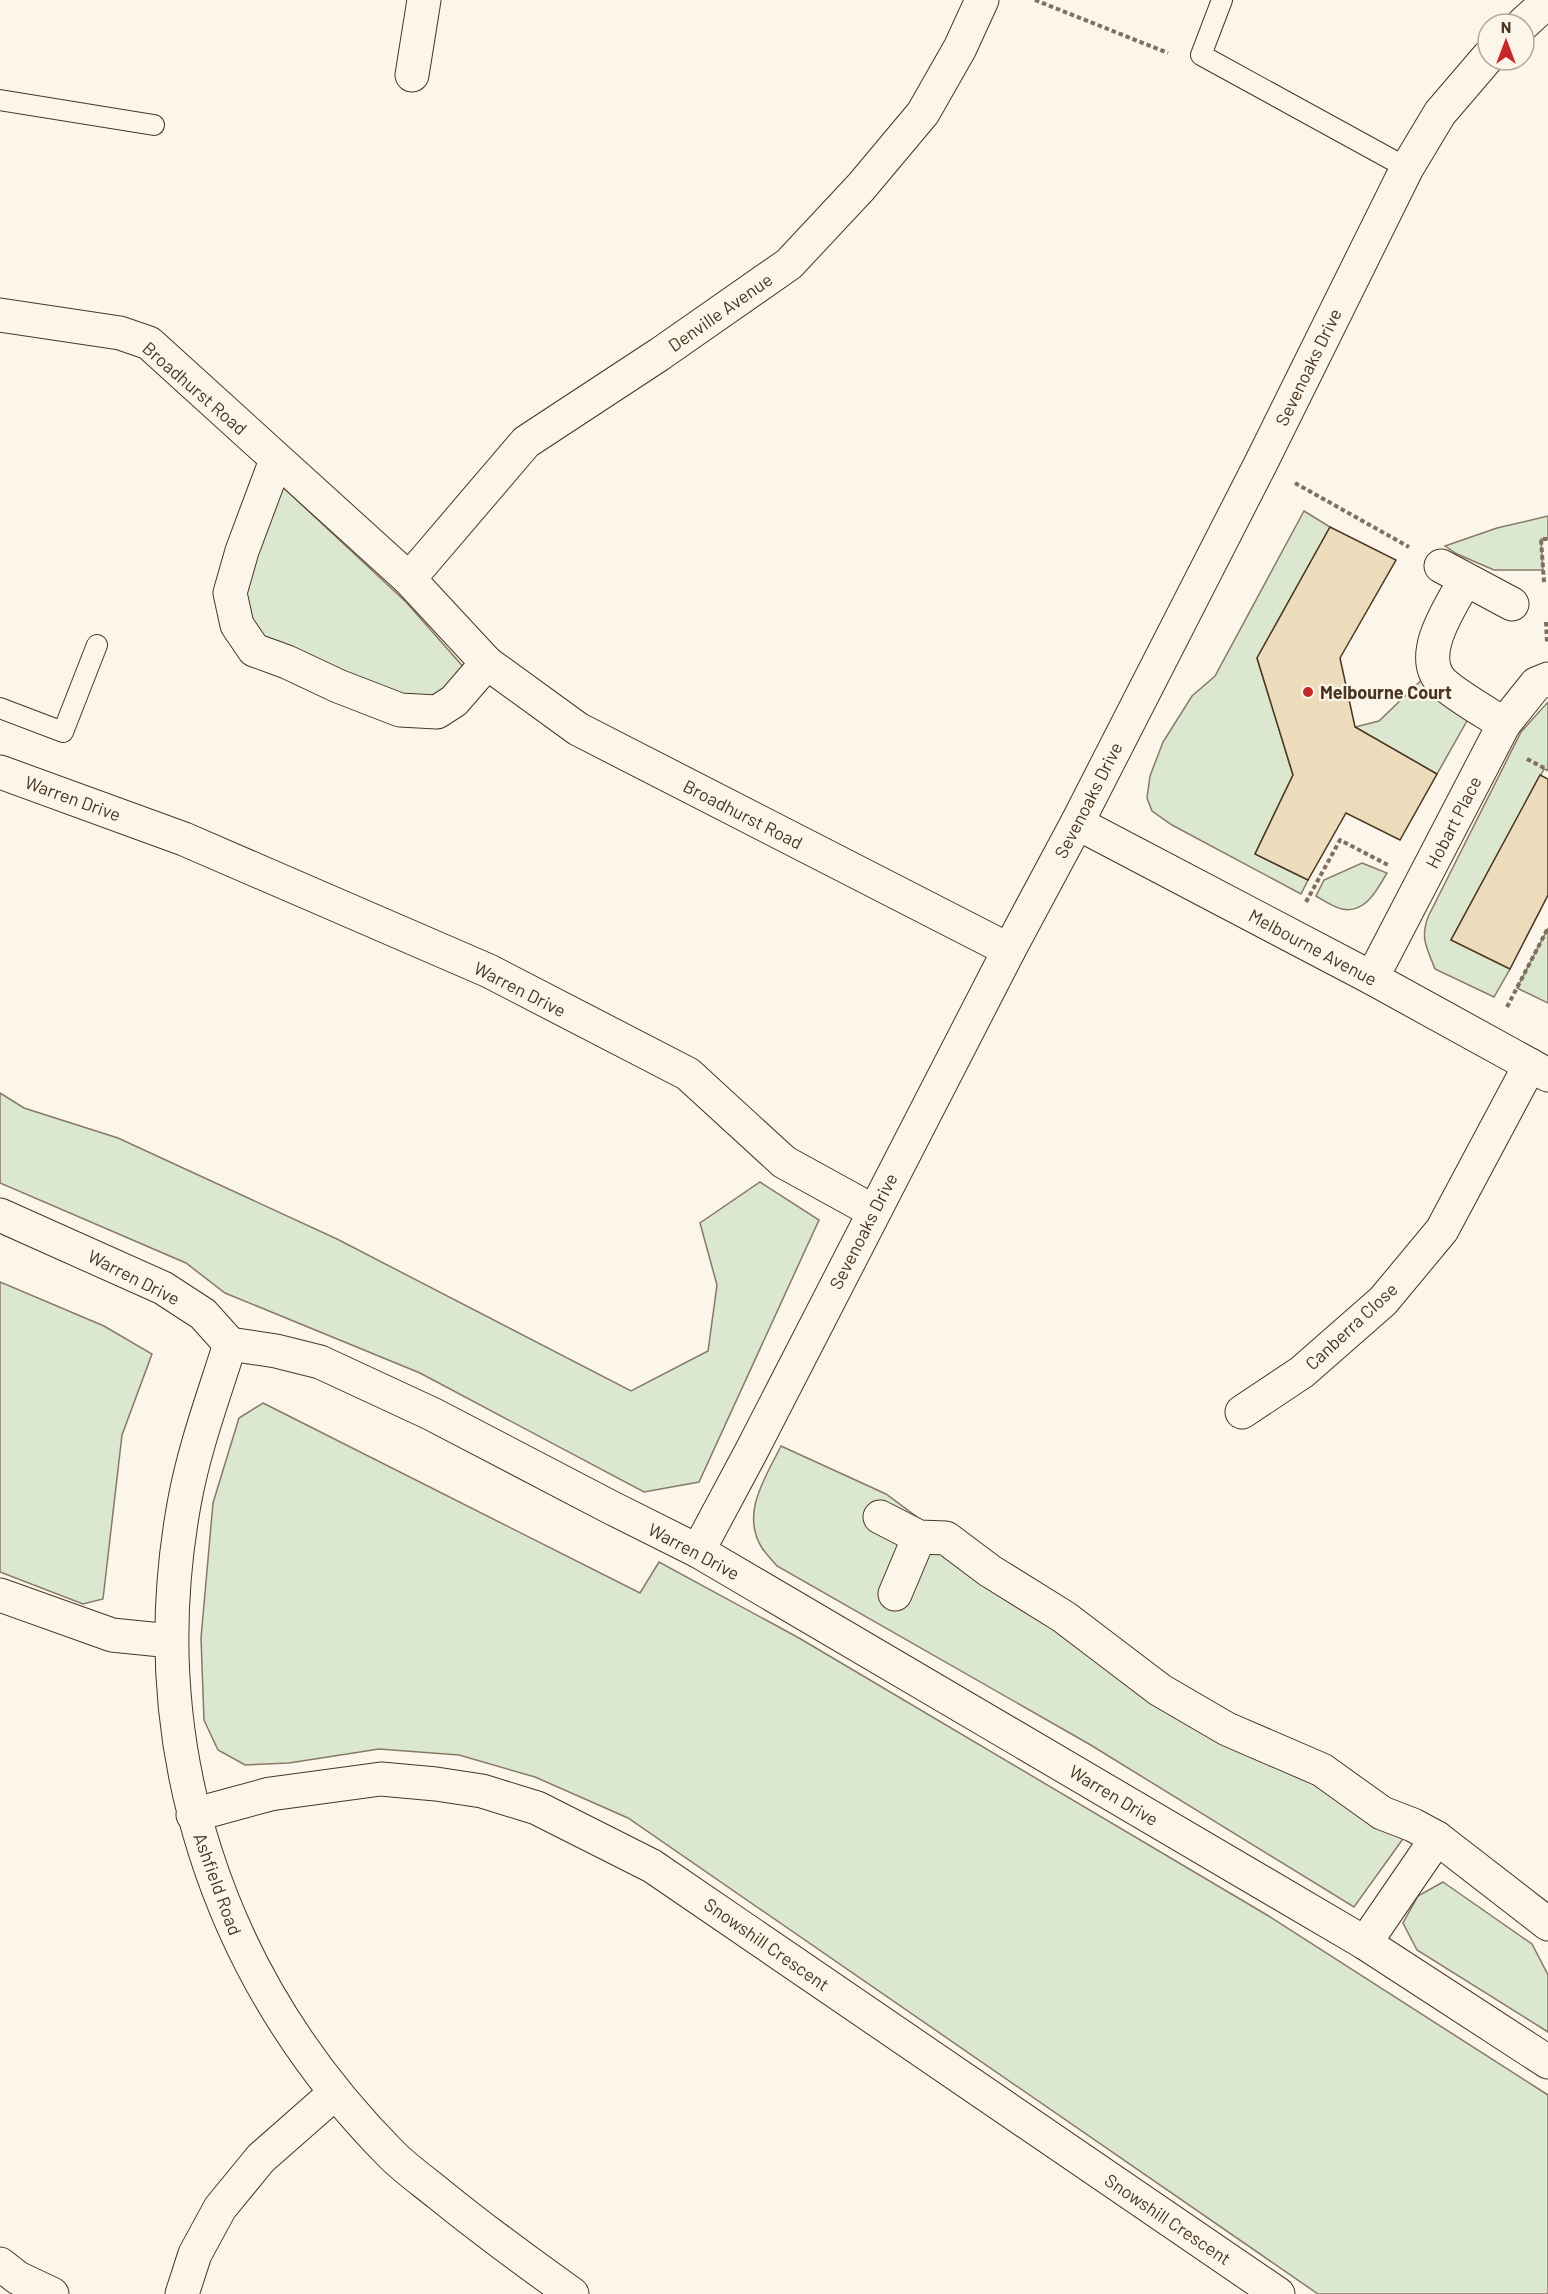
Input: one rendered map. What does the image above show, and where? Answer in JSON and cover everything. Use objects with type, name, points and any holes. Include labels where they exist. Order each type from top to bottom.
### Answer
[{"type":"street","points":[[412,75],[424,0]]},
{"type":"street","name":"Denville Avenue","points":[[409,579],[526,442],[660,354],[789,264],[861,188],[923,113],[960,48],[982,0]]},
{"type":"street","points":[[1536,13],[1548,2]]},
{"type":"street","name":"Sevenoaks Drive","points":[[698,1551],[758,1440],[873,1211],[1077,823],[1261,463],[1407,168],[1440,113],[1476,71]]},
{"type":"street","name":"Broadhurst Road","points":[[0,315],[120,333],[149,344],[409,579],[487,663],[578,729],[1009,950]]},
{"type":"street","points":[[276,460],[242,551],[230,593],[237,625],[254,650],[400,710],[437,712],[454,701],[487,663]]},
{"type":"street","points":[[1504,724],[1443,682],[1433,669],[1435,642],[1453,573],[1512,604]]},
{"type":"street","name":"Hobart Place","points":[[1372,978],[1504,724],[1536,684],[1548,679]]},
{"type":"street","name":"Warren Drive","points":[[0,772],[184,839],[489,971],[688,1074],[784,1162],[873,1211]]},
{"type":"street","name":"Melbourne Avenue","points":[[1077,823],[1372,978],[1539,1070]]},
{"type":"street","name":"Canberra Close","points":[[1242,1413],[1302,1372],[1383,1301],[1442,1230],[1539,1070]]},
{"type":"street","name":"Warren Drive","points":[[0,1215],[163,1288],[202,1314],[230,1344],[276,1351],[320,1362],[432,1414],[698,1551],[1365,1943],[1548,2062]]},
{"type":"street","name":"Ashfield Road","points":[[230,1344],[185,1499],[175,1575],[171,1641],[175,1706],[193,1815],[208,1865],[243,1950],[280,2017],[335,2093],[393,2157],[481,2228],[572,2294]]},
{"type":"street","points":[[880,1517],[920,1537],[946,1538],[990,1570],[1064,1617],[1160,1690],[1227,1729],[1322,1770],[1382,1813],[1413,1825],[1437,1838],[1548,1924]]},
{"type":"street","points":[[895,1594],[920,1537]]},
{"type":"street","points":[[0,1595],[112,1635],[171,1641]]},
{"type":"street","name":"Snowshill Crescent","points":[[193,1815],[270,1794],[381,1779],[482,1791],[537,1808],[652,1866],[1241,2284],[1278,2294]]},
{"type":"street","points":[[1365,1943],[1437,1838]]},
{"type":"street","points":[[182,2294],[195,2254],[220,2208],[261,2158],[335,2093]]},
{"type":"street","points":[[0,2264],[18,2278],[52,2294]]},
{"type":"lane","points":[[1222,0],[1201,55],[1407,168]]},
{"type":"lane","points":[[0,100],[154,125]]},
{"type":"lane","points":[[0,708],[63,732],[97,645]]},
{"type":"path","points":[[1035,0],[1175,56],[1201,55]]},
{"type":"path","points":[[1261,463],[1453,573]]},
{"type":"path","points":[[1289,934],[1340,840],[1422,882]]},
{"type":"path","points":[[1489,1042],[1548,928]]},
{"type":"green space","points":[[271,476],[406,602],[474,679],[437,712],[237,625]]},
{"type":"green space","points":[[1304,511],[1330,527],[1257,658],[1293,775],[1255,854],[1308,880],[1301,894],[1172,825],[1152,811],[1147,798],[1150,776],[1163,742],[1192,696],[1215,676]]},
{"type":"green space","points":[[1548,516],[1548,539],[1541,539],[1543,570],[1494,570],[1457,554],[1445,546],[1497,528]]},
{"type":"green space","points":[[1433,669],[1476,705],[1437,774],[1355,727],[1379,721]]},
{"type":"green space","points":[[1548,702],[1548,770],[1544,769],[1451,940],[1510,969],[1494,997],[1435,969],[1426,943],[1426,925],[1521,732]]},
{"type":"green space","points":[[1362,863],[1387,873],[1364,904],[1350,910],[1342,909],[1316,896],[1324,880]]},
{"type":"green space","points":[[1548,928],[1548,1003],[1517,988]]},
{"type":"green space","points":[[0,1093],[24,1108],[118,1138],[337,1239],[631,1391],[708,1351],[717,1285],[700,1223],[760,1182],[819,1220],[699,1482],[644,1492],[420,1373],[225,1293],[186,1263],[0,1183]]},
{"type":"green space","points":[[0,1282],[104,1326],[152,1354],[122,1435],[103,1599],[83,1604],[0,1572]]},
{"type":"green space","points":[[263,1403],[640,1593],[659,1562],[799,1638],[1267,1915],[1548,2095],[1548,2294],[1318,2294],[628,1818],[535,1777],[459,1755],[379,1749],[289,1763],[245,1765],[218,1750],[204,1720],[201,1638],[213,1503],[239,1418]]},
{"type":"green space","points":[[781,1446],[886,1494],[990,1571],[1413,1825],[1354,1907],[1089,1744],[777,1566],[762,1548],[756,1535],[754,1509],[763,1483]]},
{"type":"green space","points":[[1443,1882],[1532,1944],[1548,1975],[1548,2032],[1417,1950],[1403,1923],[1418,1896]]},
{"type":"building","name":"Melbourne Court","points":[[1330,527],[1396,560],[1340,658],[1355,727],[1437,774],[1400,840],[1346,813],[1308,880],[1255,854],[1293,775],[1257,658]]},
{"type":"building","points":[[1540,775],[1548,779],[1548,895],[1510,969],[1451,940]]},
{"type":"place","name":"Melbourne Court","points":[[1308,692]]}]
